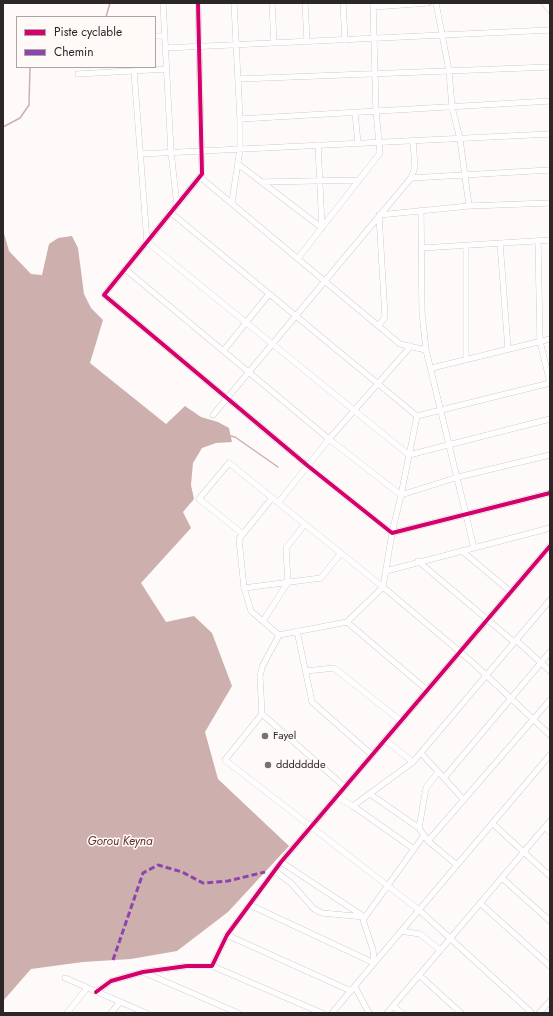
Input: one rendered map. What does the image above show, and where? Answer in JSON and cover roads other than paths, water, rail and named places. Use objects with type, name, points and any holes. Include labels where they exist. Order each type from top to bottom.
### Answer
[{"type":"street","points":[[163,3],[171,152],[177,205]]},
{"type":"street","points":[[198,3],[202,174],[104,295],[308,466],[392,533]]},
{"type":"street","points":[[232,202],[240,149],[240,119],[234,3]]},
{"type":"street","points":[[272,3],[274,43]]},
{"type":"street","points":[[305,3],[307,41]]},
{"type":"street","points":[[343,3],[345,40]]},
{"type":"street","points":[[299,257],[380,153],[376,111],[373,5],[428,3]]},
{"type":"street","points":[[436,3],[449,71],[452,107],[460,138],[469,206]]},
{"type":"street","points":[[544,3],[550,10]]},
{"type":"street","points":[[165,48],[550,30]]},
{"type":"street","points":[[156,36],[165,36]]},
{"type":"street","points":[[238,79],[550,67]]},
{"type":"street","points":[[78,74],[166,69]]},
{"type":"street","points":[[134,71],[147,242],[409,455]]},
{"type":"street","points":[[240,119],[550,101]]},
{"type":"street","points":[[355,113],[358,143]]},
{"type":"street","points":[[140,154],[550,134]]},
{"type":"street","points":[[213,415],[411,178],[414,168],[413,141]]},
{"type":"street","points":[[318,145],[322,228]]},
{"type":"street","points":[[238,164],[322,228]]},
{"type":"street","points":[[411,178],[550,170]]},
{"type":"street","points":[[200,177],[299,257],[400,344],[426,350]]},
{"type":"street","points":[[262,182],[359,180]]},
{"type":"street","points":[[380,215],[469,206],[550,203]]},
{"type":"street","points":[[421,210],[422,313],[426,350],[432,368],[474,548]]},
{"type":"street","points":[[170,212],[417,416]]},
{"type":"street","points":[[379,325],[385,317],[380,215]]},
{"type":"street","points":[[422,248],[550,240]]},
{"type":"street","points":[[417,416],[550,383],[540,341],[538,241]]},
{"type":"street","points":[[500,243],[508,349]]},
{"type":"street","points":[[466,245],[466,360]]},
{"type":"street","points":[[125,269],[329,438],[401,495]]},
{"type":"street","points":[[224,350],[269,294]]},
{"type":"street","points":[[432,368],[550,339]]},
{"type":"street","points":[[278,503],[329,438],[411,346]]},
{"type":"street","points":[[272,498],[239,539],[244,588],[251,611],[279,634],[347,622],[383,587],[392,533],[417,416]]},
{"type":"street","points":[[409,455],[550,419]]},
{"type":"street","points":[[401,495],[458,477],[550,455]]},
{"type":"street","points":[[243,534],[199,499],[229,463],[340,554],[383,587],[511,698],[550,735]]},
{"type":"street","points":[[392,533],[550,493]]},
{"type":"street","points":[[263,621],[288,582],[286,548],[305,524]]},
{"type":"street","points":[[386,571],[418,561],[550,528]]},
{"type":"street","points":[[212,966],[227,934],[281,862],[550,546]]},
{"type":"street","points":[[462,551],[511,592]]},
{"type":"street","points":[[244,588],[321,578],[340,554]]},
{"type":"street","points":[[418,561],[550,671]]},
{"type":"street","points":[[353,806],[413,762],[550,600]]},
{"type":"street","points":[[347,622],[427,690]]},
{"type":"street","points":[[297,631],[312,702],[372,755]]},
{"type":"street","points":[[279,634],[262,667],[260,676],[262,714],[225,760],[419,910],[532,1013]]},
{"type":"street","points":[[444,778],[550,652]]},
{"type":"street","points":[[306,671],[334,668],[401,720]]},
{"type":"street","points":[[428,841],[550,700]]},
{"type":"street","points":[[262,714],[345,786]]},
{"type":"street","points":[[385,740],[413,762]]},
{"type":"street","points":[[421,753],[464,800]]},
{"type":"street","points":[[332,1013],[550,755]]},
{"type":"street","points":[[419,828],[426,788],[438,772]]},
{"type":"street","points":[[370,794],[419,828],[428,841],[457,865]]},
{"type":"street","points":[[337,797],[353,806],[414,849]]},
{"type":"street","points":[[387,1013],[550,821]]},
{"type":"street","points":[[492,824],[550,876]]},
{"type":"street","points":[[545,827],[550,832]]},
{"type":"street","points":[[374,963],[373,950],[363,920],[424,835]]},
{"type":"street","points":[[281,862],[365,918]]},
{"type":"street","points":[[275,871],[291,883],[314,909],[322,913],[365,918]]},
{"type":"street","points":[[502,878],[550,921]]},
{"type":"street","points":[[480,904],[550,966]]},
{"type":"street","points":[[250,905],[374,963]]},
{"type":"street","points":[[401,931],[420,934],[440,950]]},
{"type":"street","points":[[227,934],[353,989],[369,1013]]},
{"type":"street","points":[[96,992],[111,981],[143,972],[187,966],[212,966],[322,1013]]},
{"type":"street","points":[[143,972],[238,1013]]},
{"type":"street","points":[[419,975],[461,1013]]},
{"type":"street","points":[[65,978],[146,1013]]},
{"type":"street","points":[[67,1013],[87,988]]},
{"type":"street","points":[[111,1013],[120,1002]]},
{"type":"street","points":[[539,1013],[550,1002]]},
{"type":"street","points":[[394,1006],[402,1013]]},
{"type":"water","name":"Gorou Keyna","points":[[3,230],[9,251],[31,274],[42,275],[49,244],[58,238],[72,236],[78,248],[84,294],[91,308],[103,320],[90,363],[166,424],[185,406],[201,417],[218,422],[229,428],[232,442],[216,443],[202,448],[193,463],[191,485],[194,499],[183,512],[191,528],[141,583],[166,622],[194,616],[212,633],[232,686],[205,732],[218,779],[289,846],[228,912],[177,951],[131,959],[83,962],[31,969],[3,1001]]},
{"type":"waterway","points":[[106,16],[110,3]]},
{"type":"waterway","points":[[3,127],[20,118],[29,105],[30,68]]},
{"type":"waterway","points":[[230,436],[235,437],[278,467]]},
{"type":"place","name":"Fayel","points":[[265,736]]},
{"type":"place","name":"ddddddde","points":[[268,765]]}]
